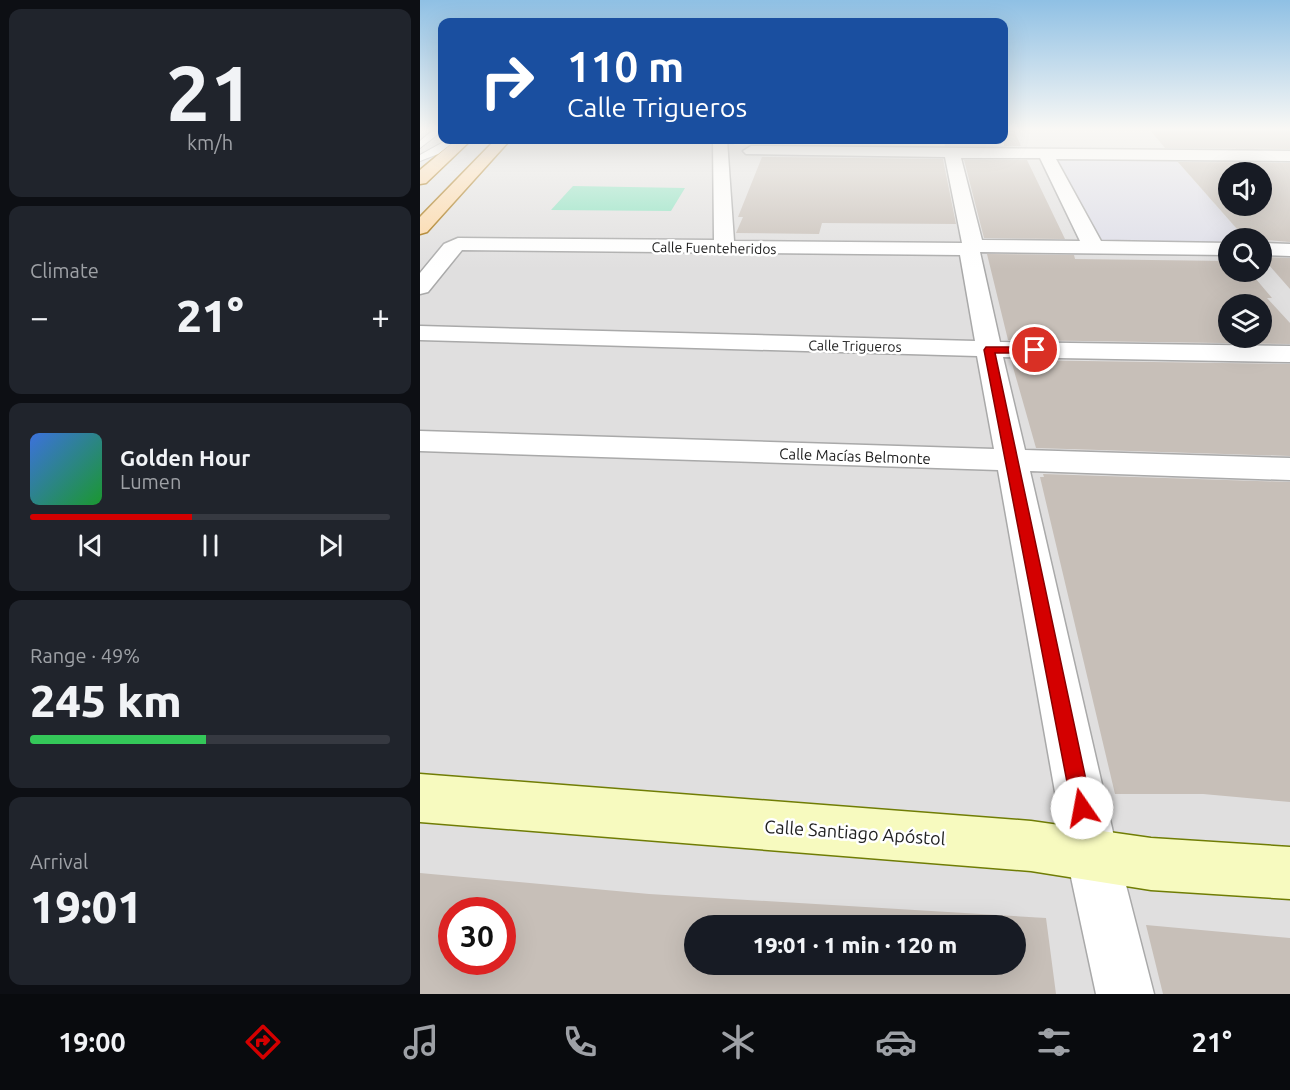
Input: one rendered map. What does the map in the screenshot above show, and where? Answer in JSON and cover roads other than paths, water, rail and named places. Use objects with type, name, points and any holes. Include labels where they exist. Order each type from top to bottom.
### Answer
[{"type":"main road","points":[[420,228],[469,176]]},
{"type":"street","points":[[721,176],[724,248]]},
{"type":"street","points":[[967,176],[971,248],[989,350],[1092,854],[1125,994]]},
{"type":"street","points":[[1058,176],[1095,248]]},
{"type":"street","name":"Calle Fuenteheridos","points":[[420,287],[452,248],[459,244],[724,248],[1218,249]]},
{"type":"street","points":[[1272,249],[1290,250]]},
{"type":"street","name":"Calle Trigueros","points":[[420,333],[989,350],[1290,354]]},
{"type":"street","name":"Calle Macías Belmonte","points":[[420,441],[1290,469]]},
{"type":"street","name":"Calle Santiago Apóstol","points":[[420,798],[1031,846],[1151,864],[1290,873]]}]
